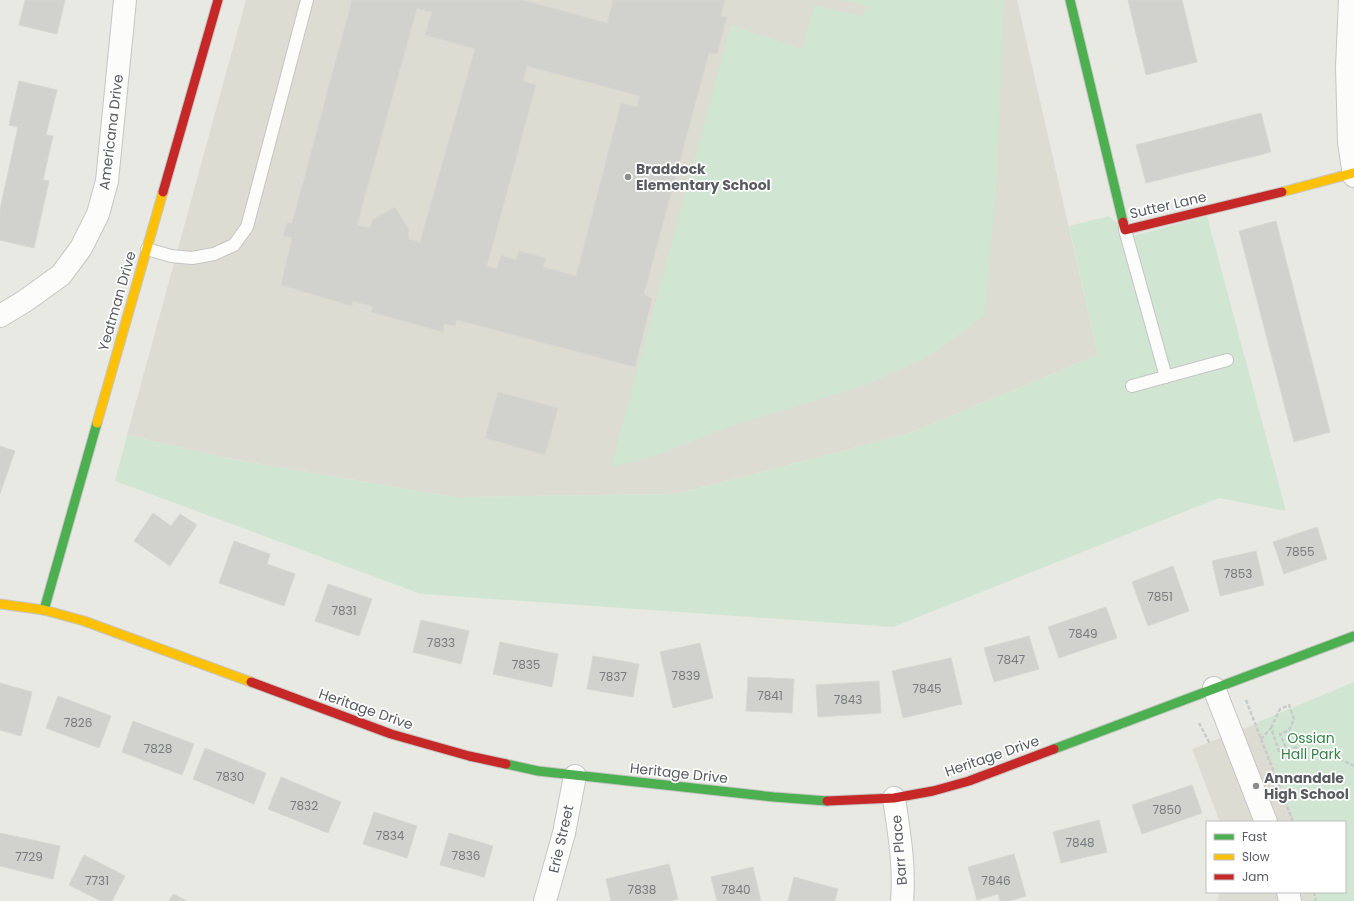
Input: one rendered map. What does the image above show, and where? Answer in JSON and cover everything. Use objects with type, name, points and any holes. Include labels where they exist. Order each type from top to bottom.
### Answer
[{"type":"street","name":"Americana Drive","points":[[0,316],[25,301],[61,275],[81,248],[98,214],[108,181],[124,0]]},
{"type":"street","name":"Yeatman Drive","points":[[44,610],[218,0]]},
{"type":"street","name":"Sutter Lane","points":[[1070,0],[1125,230],[1354,174]]},
{"type":"street","points":[[1350,0],[1347,74],[1349,142],[1354,174]]},
{"type":"street","name":"Heritage Drive","points":[[0,604],[44,610],[84,621],[392,734],[469,756],[538,771],[575,776],[774,797],[831,801],[894,798],[969,781],[1354,636]]},
{"type":"street","points":[[1214,688],[1266,821]]},
{"type":"street","name":"Erie Street","points":[[546,901],[564,833],[575,776]]},
{"type":"street","name":"Barr Place","points":[[894,798],[904,882],[902,901]]},
{"type":"lane","points":[[147,249],[172,256],[192,258],[214,254],[234,245],[248,227],[308,0]]},
{"type":"lane","points":[[1125,230],[1166,377]]},
{"type":"lane","points":[[1132,386],[1227,360]]},
{"type":"path","points":[[1238,679],[1293,821]]},
{"type":"path","points":[[1261,738],[1271,728],[1280,709],[1288,705],[1294,718],[1289,730],[1280,734],[1286,748]]},
{"type":"path","points":[[1271,728],[1279,751],[1292,747],[1308,748],[1354,766]]},
{"type":"shaded area","name":"Braddock Elementary School","points":[[246,0],[1017,0],[1098,355],[907,434],[676,494],[455,497],[232,459],[127,435]]},
{"type":"shaded area","name":"Annandale High School","points":[[1281,714],[1320,821],[1220,821],[1192,749]]},
{"type":"shaded area","points":[[1220,893],[1345,893],[1347,901],[1217,901]]},
{"type":"green space","points":[[843,0],[1004,0],[996,188],[985,315],[928,357],[860,387],[737,424],[654,456],[611,467],[731,25],[802,49],[815,5],[863,17],[866,6]]},
{"type":"green space","points":[[1109,216],[1132,236],[1207,216],[1286,511],[1219,498],[893,627],[421,594],[115,481],[127,435],[232,459],[455,497],[676,494],[907,434],[1098,355],[1069,226]]},
{"type":"green space","name":"Ossian Hall Park","points":[[1354,682],[1354,901],[1313,901],[1312,893],[1346,893],[1346,821],[1295,821],[1258,722]]},
{"type":"building","points":[[25,0],[65,0],[57,34],[19,25]]},
{"type":"building","points":[[352,0],[523,0],[607,23],[613,0],[725,0],[721,16],[727,17],[717,54],[709,53],[644,294],[652,299],[635,367],[457,320],[455,326],[444,324],[443,332],[371,312],[373,307],[353,301],[352,306],[281,285],[292,238],[283,236],[287,223],[292,223]],"holes":[[[417,8],[432,12],[425,35],[475,49],[420,242],[408,239],[409,230],[395,207],[372,220],[370,228],[357,225]],[[527,66],[640,96],[637,107],[621,103],[576,276],[543,267],[546,258],[519,251],[516,260],[501,255],[497,269],[487,266],[536,85],[523,81]]]},
{"type":"building","points":[[1128,0],[1182,0],[1197,62],[1146,75]]},
{"type":"building","points":[[19,81],[57,90],[46,135],[53,136],[43,180],[49,181],[34,248],[0,240],[0,209],[18,127],[9,125]]},
{"type":"building","points":[[1261,113],[1271,152],[1146,183],[1136,145]]},
{"type":"building","points":[[1276,221],[1330,432],[1294,442],[1239,231]]},
{"type":"building","points":[[498,392],[558,408],[545,455],[485,438]]},
{"type":"building","points":[[0,446],[15,451],[0,494]]},
{"type":"building","points":[[153,513],[171,526],[180,514],[197,525],[170,566],[134,541]]},
{"type":"building","points":[[1317,527],[1327,559],[1284,574],[1273,542]]},
{"type":"building","points":[[234,541],[270,554],[267,564],[295,574],[284,606],[219,583]]},
{"type":"building","points":[[1256,551],[1264,585],[1220,596],[1212,561]]},
{"type":"building","points":[[1173,566],[1189,611],[1148,626],[1132,582]]},
{"type":"building","points":[[328,584],[372,599],[359,636],[315,621]]},
{"type":"building","points":[[1106,607],[1117,638],[1059,658],[1048,627]]},
{"type":"building","points":[[421,620],[469,631],[461,664],[413,652]]},
{"type":"building","points":[[1029,636],[1039,669],[994,682],[984,648]]},
{"type":"building","points":[[500,642],[558,654],[552,687],[493,674]]},
{"type":"building","points":[[700,643],[713,698],[673,708],[660,652]]},
{"type":"building","points":[[593,656],[639,664],[633,697],[587,689]]},
{"type":"building","points":[[951,658],[962,704],[903,718],[892,671]]},
{"type":"building","points":[[748,677],[794,679],[792,713],[746,711]]},
{"type":"building","points":[[879,681],[881,713],[818,717],[816,685]]},
{"type":"building","points":[[0,683],[32,692],[21,736],[0,730]]},
{"type":"building","points":[[58,696],[111,716],[99,748],[46,728]]},
{"type":"building","points":[[133,721],[194,744],[182,775],[122,752]]},
{"type":"building","points":[[205,748],[266,773],[254,804],[193,779]]},
{"type":"building","points":[[281,777],[341,802],[328,833],[268,809]]},
{"type":"building","points":[[1192,785],[1202,813],[1142,834],[1132,805]]},
{"type":"building","points":[[374,812],[417,826],[407,858],[363,844]]},
{"type":"building","points":[[1099,820],[1107,852],[1061,863],[1053,832]]},
{"type":"building","points":[[0,833],[60,846],[53,879],[0,866]]},
{"type":"building","points":[[449,833],[493,846],[484,877],[440,865]]},
{"type":"building","points":[[1014,854],[1026,896],[1009,901],[1000,901],[998,894],[977,900],[968,867]]},
{"type":"building","points":[[84,855],[125,876],[112,901],[101,901],[69,885]]},
{"type":"building","points":[[669,864],[678,899],[671,901],[611,901],[606,879]]},
{"type":"building","points":[[753,867],[761,901],[717,901],[711,877]]},
{"type":"building","points":[[794,877],[838,889],[835,901],[788,901]]},
{"type":"building","points":[[173,894],[187,901],[169,901]]},
{"type":"traffic: fast","points":[[1070,0],[1123,222]]},
{"type":"traffic: fast","points":[[44,610],[97,423]]},
{"type":"traffic: fast","points":[[1054,749],[1354,636]]},
{"type":"traffic: fast","points":[[506,764],[538,771],[774,797],[827,801]]},
{"type":"traffic: slow","points":[[1282,192],[1353,173]]},
{"type":"traffic: slow","points":[[97,423],[163,192]]},
{"type":"traffic: slow","points":[[0,604],[44,610],[84,621],[251,682]]},
{"type":"traffic: jam","points":[[163,192],[218,0]]},
{"type":"traffic: jam","points":[[1123,222],[1125,230],[1282,192]]},
{"type":"traffic: jam","points":[[251,682],[391,734],[469,756],[506,764]]},
{"type":"traffic: jam","points":[[827,801],[894,798],[933,791],[969,781],[1054,749]]},
{"type":"place","name":"Braddock Elementary School","points":[[628,177]]},
{"type":"place","name":"Annandale High School","points":[[1256,786]]}]
